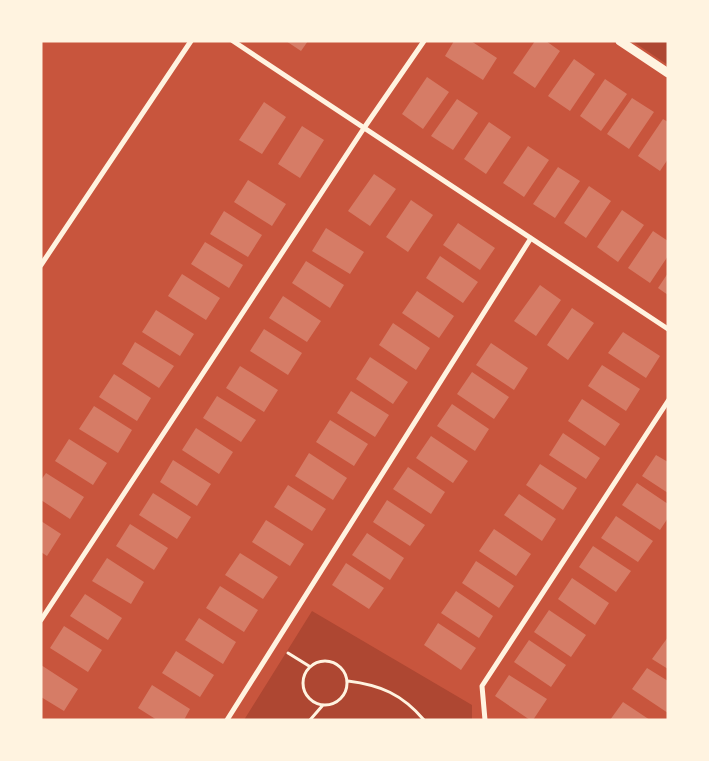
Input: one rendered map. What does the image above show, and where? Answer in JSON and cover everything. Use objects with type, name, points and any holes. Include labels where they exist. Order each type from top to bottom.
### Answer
[{"type":"street","points":[[41,265],[191,41]]},
{"type":"street","points":[[233,41],[668,329]]},
{"type":"street","points":[[41,620],[364,128],[424,41]]},
{"type":"street","points":[[620,41],[668,73]]},
{"type":"street","points":[[226,720],[531,238]]},
{"type":"street","points":[[485,720],[482,686],[668,401]]},
{"type":"path","points":[[286,652],[309,666]]},
{"type":"path","points":[[320,661],[333,662],[343,669],[348,681],[345,694],[336,702],[323,705],[311,700],[304,690],[303,678],[309,666],[320,661]]},
{"type":"path","points":[[348,681],[370,684],[388,691],[417,712],[424,720]]},
{"type":"path","points":[[310,720],[323,705]]},
{"type":"shaded area","points":[[632,41],[668,41],[668,65]]},
{"type":"shaded area","points":[[312,611],[472,705],[472,720],[244,720]]},
{"type":"building","points":[[286,41],[308,41],[301,51]]},
{"type":"building","points":[[454,41],[471,41],[497,58],[483,80],[445,56]]},
{"type":"building","points":[[535,41],[546,41],[560,51],[535,88],[513,73]]},
{"type":"building","points":[[574,59],[595,74],[570,111],[548,96]]},
{"type":"building","points":[[427,77],[449,92],[423,129],[402,114]]},
{"type":"building","points":[[605,79],[627,94],[601,131],[580,116]]},
{"type":"building","points":[[632,98],[654,112],[629,149],[607,134]]},
{"type":"building","points":[[457,99],[478,113],[453,150],[431,136]]},
{"type":"building","points":[[264,102],[286,117],[262,154],[239,140]]},
{"type":"building","points":[[663,119],[668,122],[668,159],[660,171],[638,156]]},
{"type":"building","points":[[489,122],[511,137],[486,174],[464,159]]},
{"type":"building","points":[[302,126],[324,140],[300,178],[278,164]]},
{"type":"building","points":[[528,146],[549,160],[524,197],[503,183]]},
{"type":"building","points":[[558,167],[580,181],[555,218],[533,204]]},
{"type":"building","points":[[374,174],[396,189],[370,226],[348,211]]},
{"type":"building","points":[[248,180],[286,204],[272,226],[234,202]]},
{"type":"building","points":[[589,186],[611,201],[586,238],[564,223]]},
{"type":"building","points":[[411,200],[433,215],[408,252],[386,237]]},
{"type":"building","points":[[622,210],[644,225],[618,262],[597,247]]},
{"type":"building","points":[[224,211],[262,235],[248,257],[210,234]]},
{"type":"building","points":[[458,223],[495,248],[480,270],[443,245]]},
{"type":"building","points":[[326,228],[364,252],[350,274],[312,251]]},
{"type":"building","points":[[653,231],[668,241],[668,256],[650,283],[628,268]]},
{"type":"building","points":[[205,242],[243,265],[229,288],[191,264]]},
{"type":"building","points":[[440,256],[478,282],[463,303],[426,278]]},
{"type":"building","points":[[306,261],[344,285],[330,308],[292,283]]},
{"type":"building","points":[[668,273],[668,295],[658,288]]},
{"type":"building","points":[[182,274],[220,298],[206,320],[168,296]]},
{"type":"building","points":[[540,285],[561,300],[536,336],[514,321]]},
{"type":"building","points":[[417,291],[454,316],[439,338],[402,313]]},
{"type":"building","points":[[283,296],[321,321],[307,342],[269,318]]},
{"type":"building","points":[[572,308],[594,323],[568,360],[547,345]]},
{"type":"building","points":[[156,310],[194,334],[180,356],[142,332]]},
{"type":"building","points":[[393,323],[430,348],[416,370],[379,345]]},
{"type":"building","points":[[264,329],[302,353],[288,375],[250,351]]},
{"type":"building","points":[[623,332],[660,356],[646,378],[608,353]]},
{"type":"building","points":[[135,342],[174,366],[159,388],[122,364]]},
{"type":"building","points":[[491,343],[528,368],[514,390],[476,365]]},
{"type":"building","points":[[370,357],[408,382],[393,404],[356,379]]},
{"type":"building","points":[[602,365],[640,389],[626,411],[588,386]]},
{"type":"building","points":[[240,366],[278,390],[264,412],[226,388]]},
{"type":"building","points":[[472,372],[509,397],[494,419],[457,394]]},
{"type":"building","points":[[114,374],[151,398],[137,421],[99,397]]},
{"type":"building","points":[[351,391],[389,415],[375,437],[337,413]]},
{"type":"building","points":[[217,396],[256,420],[241,442],[203,418]]},
{"type":"building","points":[[582,399],[620,424],[605,446],[568,421]]},
{"type":"building","points":[[452,404],[489,429],[475,451],[437,426]]},
{"type":"building","points":[[94,406],[132,430],[118,453],[79,429]]},
{"type":"building","points":[[330,420],[368,444],[354,466],[316,442]]},
{"type":"building","points":[[196,428],[233,452],[219,474],[182,450]]},
{"type":"building","points":[[563,433],[600,458],[586,479],[549,455]]},
{"type":"building","points":[[431,436],[468,461],[453,483],[416,458]]},
{"type":"building","points":[[69,439],[107,463],[93,485],[55,461]]},
{"type":"building","points":[[309,453],[347,478],[333,500],[295,476]]},
{"type":"building","points":[[656,455],[668,462],[668,493],[642,476]]},
{"type":"building","points":[[173,460],[211,484],[197,506],[160,482]]},
{"type":"building","points":[[540,464],[577,488],[563,510],[526,485]]},
{"type":"building","points":[[408,467],[445,492],[431,514],[393,489]]},
{"type":"building","points":[[46,473],[84,497],[70,519],[41,500],[41,480]]},
{"type":"building","points":[[637,483],[668,504],[668,518],[660,530],[622,505]]},
{"type":"building","points":[[288,485],[326,509],[312,531],[274,507]]},
{"type":"building","points":[[153,493],[191,517],[177,539],[139,515]]},
{"type":"building","points":[[519,494],[556,519],[542,541],[504,515]]},
{"type":"building","points":[[387,500],[425,525],[410,546],[373,522]]},
{"type":"building","points":[[616,516],[653,541],[638,562],[601,538]]},
{"type":"building","points":[[266,520],[304,544],[290,566],[252,542]]},
{"type":"building","points":[[41,521],[61,534],[47,556],[41,552]]},
{"type":"building","points":[[130,524],[168,548],[154,570],[116,546]]},
{"type":"building","points":[[494,529],[531,554],[516,576],[479,551]]},
{"type":"building","points":[[367,533],[404,558],[390,580],[352,555]]},
{"type":"building","points":[[593,546],[631,571],[616,592],[579,567]]},
{"type":"building","points":[[240,553],[278,577],[263,599],[225,575]]},
{"type":"building","points":[[107,558],[144,582],[131,604],[92,581]]},
{"type":"building","points":[[476,561],[514,586],[499,608],[462,583]]},
{"type":"building","points":[[346,563],[384,588],[369,609],[332,585]]},
{"type":"building","points":[[572,578],[609,603],[595,625],[558,599]]},
{"type":"building","points":[[220,586],[258,610],[244,632],[206,608]]},
{"type":"building","points":[[456,591],[493,616],[479,638],[441,613]]},
{"type":"building","points":[[85,594],[122,618],[108,640],[70,616]]},
{"type":"building","points":[[549,610],[586,635],[571,657],[534,632]]},
{"type":"building","points":[[199,618],[236,642],[223,664],[185,640]]},
{"type":"building","points":[[438,623],[476,648],[461,670],[424,645]]},
{"type":"building","points":[[64,626],[102,650],[88,672],[50,648]]},
{"type":"building","points":[[668,637],[668,669],[652,659]]},
{"type":"building","points":[[529,640],[566,665],[551,687],[514,662]]},
{"type":"building","points":[[176,651],[214,675],[200,697],[162,673]]},
{"type":"building","points":[[41,665],[78,689],[64,711],[41,697]]},
{"type":"building","points":[[647,668],[668,681],[668,713],[632,689]]},
{"type":"building","points":[[509,675],[547,699],[533,720],[530,720],[495,696]]},
{"type":"building","points":[[152,685],[190,709],[184,720],[157,720],[138,708]]},
{"type":"building","points":[[623,702],[650,720],[610,720]]}]
